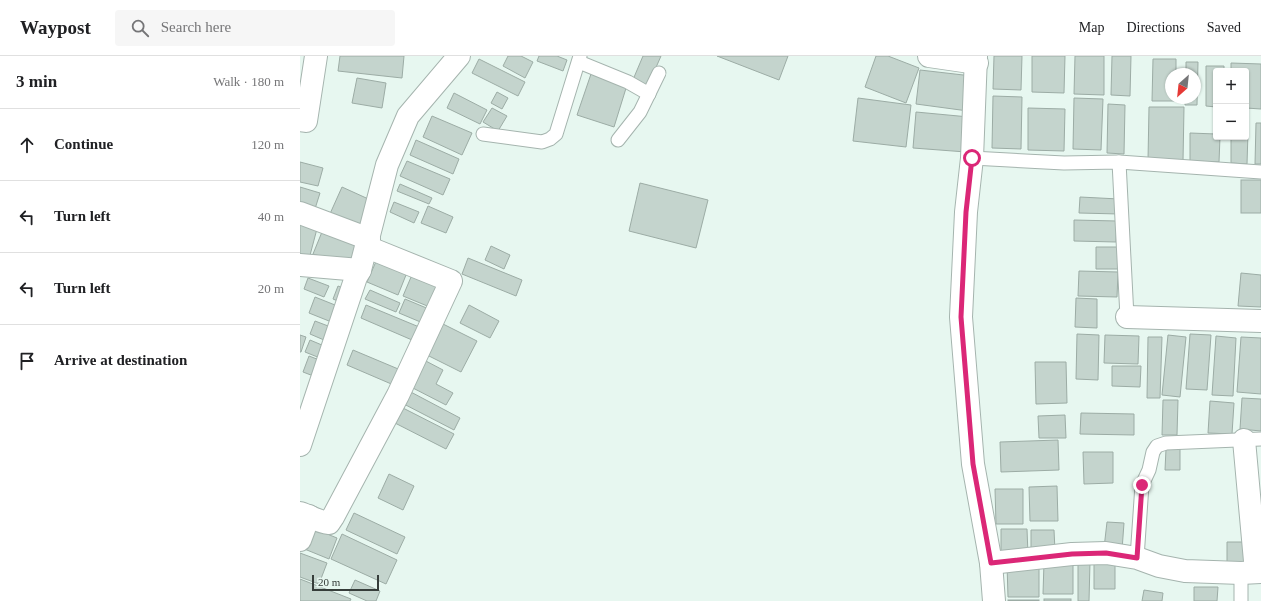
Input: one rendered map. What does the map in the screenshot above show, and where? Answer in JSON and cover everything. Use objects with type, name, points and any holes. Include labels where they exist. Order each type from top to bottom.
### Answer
[{"type":"street","points":[[300,120],[306,121],[316,56]]},
{"type":"street","points":[[300,445],[356,277],[360,270],[387,165],[408,116],[459,56]]},
{"type":"street","points":[[928,56],[976,60],[972,158],[966,212],[961,317],[973,464],[991,563],[994,601]]},
{"type":"street","points":[[300,213],[451,281],[398,395],[333,517],[328,523],[320,522],[305,514],[300,540]]},
{"type":"street","points":[[300,265],[360,270]]},
{"type":"street","points":[[1127,317],[1261,321]]},
{"type":"street","points":[[991,563],[1072,554],[1106,553],[1137,558],[1159,566],[1185,571],[1252,572],[1253,439]]},
{"type":"lane","points":[[484,134],[542,142],[550,139],[556,134],[580,59],[628,82],[649,94]]},
{"type":"lane","points":[[618,140],[640,112],[659,73]]},
{"type":"lane","points":[[972,158],[1064,163],[1119,162],[1261,172]]},
{"type":"lane","points":[[1119,162],[1127,317]]},
{"type":"lane","points":[[1137,558],[1142,485],[1149,470],[1153,452],[1157,446],[1166,443],[1253,439]]},
{"type":"lane","points":[[1241,601],[1252,572]]},
{"type":"building","points":[[340,56],[404,56],[402,78],[338,71]]},
{"type":"building","points":[[508,56],[521,56],[533,62],[525,78],[503,66]]},
{"type":"building","points":[[539,56],[557,56],[567,60],[563,71],[537,61]]},
{"type":"building","points":[[643,56],[661,56],[647,88],[632,82]]},
{"type":"building","points":[[717,56],[788,56],[779,80]]},
{"type":"building","points":[[876,56],[888,56],[919,68],[906,103],[865,87]]},
{"type":"building","points":[[994,56],[1022,56],[1021,90],[993,89]]},
{"type":"building","points":[[1032,56],[1065,56],[1064,93],[1032,92]]},
{"type":"building","points":[[1075,56],[1104,56],[1104,95],[1074,94]]},
{"type":"building","points":[[1112,56],[1131,56],[1130,96],[1111,95]]},
{"type":"building","points":[[479,59],[525,82],[518,96],[472,73]]},
{"type":"building","points":[[1153,59],[1176,59],[1176,68],[1165,68],[1165,101],[1152,101]]},
{"type":"building","points":[[1186,62],[1198,62],[1198,68],[1186,68]]},
{"type":"building","points":[[1231,63],[1261,64],[1261,109],[1249,108],[1249,68],[1231,68]]},
{"type":"building","points":[[1206,66],[1224,66],[1224,68],[1213,68],[1213,107],[1206,106]]},
{"type":"building","points":[[920,70],[972,76],[968,111],[916,104]]},
{"type":"building","points":[[591,74],[627,85],[614,127],[577,115]]},
{"type":"building","points":[[357,78],[386,83],[382,108],[352,103]]},
{"type":"building","points":[[497,92],[508,98],[502,109],[491,103]]},
{"type":"building","points":[[454,93],[487,110],[480,124],[447,108]]},
{"type":"building","points":[[993,96],[1022,97],[1021,149],[992,148]]},
{"type":"building","points":[[858,98],[911,105],[906,147],[853,141]]},
{"type":"building","points":[[1074,98],[1103,99],[1101,150],[1073,149]]},
{"type":"building","points":[[1108,104],[1125,105],[1124,154],[1107,153]]},
{"type":"building","points":[[1185,104],[1197,104],[1197,105]]},
{"type":"building","points":[[1149,107],[1184,107],[1183,161],[1148,160]]},
{"type":"building","points":[[492,108],[507,116],[498,131],[483,122]]},
{"type":"building","points":[[1028,108],[1065,109],[1064,151],[1028,150]]},
{"type":"building","points":[[916,112],[969,117],[966,152],[913,148]]},
{"type":"building","points":[[432,116],[472,133],[462,155],[423,137]]},
{"type":"building","points":[[1256,123],[1261,123],[1261,164],[1255,164]]},
{"type":"building","points":[[1190,133],[1213,134],[1213,140],[1220,140],[1219,162],[1190,161]]},
{"type":"building","points":[[416,140],[459,159],[453,174],[410,155]]},
{"type":"building","points":[[1231,140],[1248,140],[1247,164],[1231,163]]},
{"type":"building","points":[[407,161],[450,179],[443,195],[400,176]]},
{"type":"building","points":[[300,162],[323,168],[318,186],[300,182]]},
{"type":"building","points":[[1241,180],[1261,180],[1261,213],[1241,213]]},
{"type":"building","points":[[640,183],[708,200],[696,248],[629,231]]},
{"type":"building","points":[[400,184],[432,198],[429,204],[397,191]]},
{"type":"building","points":[[300,187],[320,193],[314,212],[300,208]]},
{"type":"building","points":[[342,187],[375,202],[362,231],[329,216]]},
{"type":"building","points":[[1080,197],[1119,199],[1119,214],[1079,213]]},
{"type":"building","points":[[394,202],[419,212],[414,223],[390,212]]},
{"type":"building","points":[[428,206],[453,217],[446,233],[421,223]]},
{"type":"building","points":[[300,220],[318,225],[309,259],[300,256]]},
{"type":"building","points":[[1074,220],[1117,221],[1116,242],[1074,241]]},
{"type":"building","points":[[324,227],[363,242],[353,266],[313,254]]},
{"type":"building","points":[[491,246],[510,255],[504,269],[485,260]]},
{"type":"building","points":[[1096,247],[1119,247],[1118,269],[1096,269]]},
{"type":"building","points":[[378,257],[408,270],[398,295],[367,282]]},
{"type":"building","points":[[468,258],[522,280],[516,296],[462,274]]},
{"type":"building","points":[[414,270],[447,283],[437,310],[403,296]]},
{"type":"building","points":[[1079,271],[1118,272],[1117,297],[1078,296]]},
{"type":"building","points":[[1241,273],[1261,275],[1261,307],[1238,306]]},
{"type":"building","points":[[308,278],[329,286],[324,297],[304,289]]},
{"type":"building","points":[[338,286],[350,291],[345,304],[333,299]]},
{"type":"building","points":[[370,290],[400,303],[396,312],[365,299]]},
{"type":"building","points":[[315,297],[340,307],[334,323],[309,313]]},
{"type":"building","points":[[1076,298],[1097,299],[1097,328],[1075,327]]},
{"type":"building","points":[[405,299],[436,312],[430,326],[399,313]]},
{"type":"building","points":[[366,305],[424,329],[419,343],[361,318]]},
{"type":"building","points":[[469,305],[499,321],[490,338],[460,323]]},
{"type":"building","points":[[315,321],[336,329],[331,343],[310,334]]},
{"type":"building","points":[[439,322],[477,341],[461,372],[423,353]]},
{"type":"building","points":[[1077,334],[1099,335],[1098,380],[1076,379]]},
{"type":"building","points":[[1190,334],[1211,335],[1207,390],[1186,389]]},
{"type":"building","points":[[300,335],[306,337],[301,352],[300,352]]},
{"type":"building","points":[[1105,335],[1139,336],[1138,364],[1104,363]]},
{"type":"building","points":[[1168,335],[1186,337],[1180,397],[1162,395]]},
{"type":"building","points":[[1216,336],[1236,338],[1233,396],[1212,395]]},
{"type":"building","points":[[1148,337],[1162,337],[1160,398],[1147,398]]},
{"type":"building","points":[[1241,337],[1261,338],[1261,394],[1237,392]]},
{"type":"building","points":[[310,340],[329,348],[325,360],[305,352]]},
{"type":"building","points":[[353,350],[403,371],[396,386],[347,365]]},
{"type":"building","points":[[309,356],[322,361],[316,377],[303,372]]},
{"type":"building","points":[[422,359],[443,370],[436,384],[453,393],[446,405],[409,386]]},
{"type":"building","points":[[1035,362],[1066,362],[1067,403],[1036,404]]},
{"type":"building","points":[[1112,366],[1141,366],[1140,387],[1112,386]]},
{"type":"building","points":[[407,390],[460,418],[454,430],[400,402]]},
{"type":"building","points":[[1242,398],[1261,399],[1261,431],[1240,429]]},
{"type":"building","points":[[1163,400],[1178,400],[1177,435],[1162,435]]},
{"type":"building","points":[[1210,401],[1234,403],[1232,434],[1208,433]]},
{"type":"building","points":[[401,407],[454,434],[446,449],[393,422]]},
{"type":"building","points":[[1081,413],[1134,414],[1134,435],[1080,434]]},
{"type":"building","points":[[1065,415],[1066,438],[1039,438],[1038,416]]},
{"type":"building","points":[[1058,440],[1059,470],[1001,472],[1000,442]]},
{"type":"building","points":[[1166,449],[1180,449],[1180,470],[1165,470]]},
{"type":"building","points":[[1083,452],[1113,452],[1113,483],[1084,484]]},
{"type":"building","points":[[389,474],[414,486],[403,510],[378,498]]},
{"type":"building","points":[[1057,486],[1058,521],[1030,521],[1029,487]]},
{"type":"building","points":[[995,489],[1023,489],[1023,524],[996,524]]},
{"type":"building","points":[[354,513],[405,537],[397,554],[346,530]]},
{"type":"building","points":[[1107,522],[1124,523],[1122,550],[1104,548]]},
{"type":"building","points":[[310,527],[337,538],[329,559],[302,548]]},
{"type":"building","points":[[1001,529],[1027,529],[1028,555],[1001,556]]},
{"type":"building","points":[[1031,530],[1054,530],[1055,551],[1031,552]]},
{"type":"building","points":[[342,534],[397,560],[386,584],[331,559]]},
{"type":"building","points":[[1227,542],[1252,542],[1253,570],[1227,570]]},
{"type":"building","points":[[300,553],[327,563],[319,584],[300,577]]},
{"type":"building","points":[[1094,558],[1115,559],[1115,589],[1094,589]]},
{"type":"building","points":[[1044,562],[1073,562],[1073,594],[1043,594]]},
{"type":"building","points":[[1078,562],[1090,562],[1089,601],[1078,601]]},
{"type":"building","points":[[1007,564],[1039,564],[1039,597],[1008,597]]},
{"type":"building","points":[[300,579],[351,599],[350,601],[300,601]]},
{"type":"building","points":[[355,580],[380,591],[376,601],[367,601],[349,593]]},
{"type":"building","points":[[1194,587],[1218,587],[1217,601],[1194,601]]},
{"type":"building","points":[[1144,590],[1163,593],[1162,601],[1142,601]]},
{"type":"building","points":[[1044,599],[1071,599],[1071,601],[1044,601]]},
{"type":"building","points":[[1039,600],[1039,601],[1008,601]]},
{"type":"route","points":[[972,158],[966,212],[961,317],[973,464],[991,563],[1072,554],[1106,553],[1137,558],[1142,485]]}]
